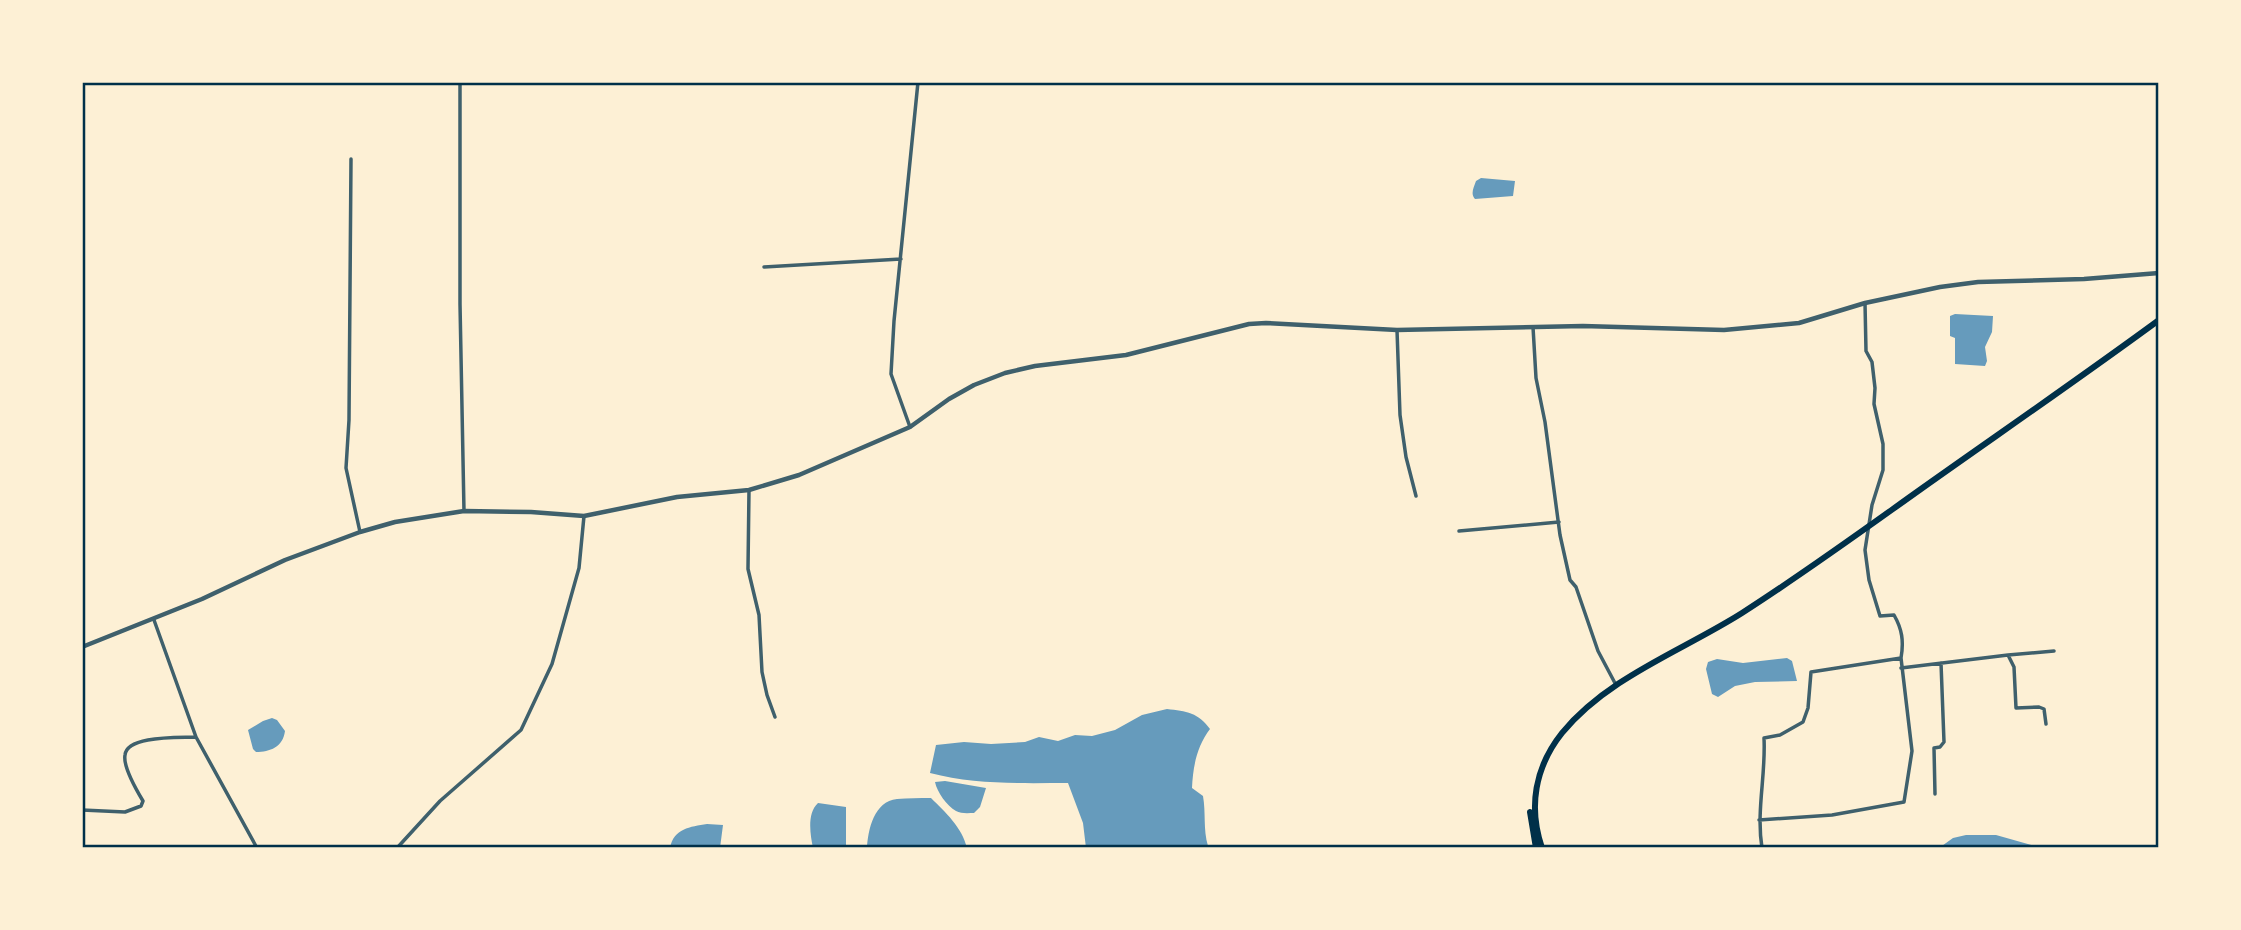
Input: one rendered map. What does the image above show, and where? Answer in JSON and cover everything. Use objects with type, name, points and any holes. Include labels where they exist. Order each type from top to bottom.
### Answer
[{"type":"highway","points":[[1536,848],[1532,793],[1536,775],[1550,744],[1573,716],[1616,685],[1741,613],[1869,526],[2159,320]]},
{"type":"highway","points":[[1533,820],[1542,848]]},
{"type":"street","points":[[460,82],[459,277],[464,511]]},
{"type":"street","points":[[910,427],[891,374],[918,82]]},
{"type":"street","points":[[351,159],[349,420],[346,468],[360,532]]},
{"type":"street","points":[[764,267],[901,259]]},
{"type":"street","points":[[82,647],[154,620],[285,560],[395,522],[464,511],[584,516],[677,498],[749,490],[799,475],[910,427],[949,399],[1005,373],[1035,366],[1126,355],[1250,324],[1397,330],[1533,327],[1724,330],[1799,323],[1865,303],[1940,287],[1979,282],[2084,279],[2159,273]]},
{"type":"street","points":[[1759,820],[1832,815],[1904,802],[1912,751],[1900,658],[1903,646],[1901,628],[1894,615],[1880,616],[1869,580],[1865,550],[1872,505],[1883,470],[1883,443],[1874,404],[1875,388],[1871,362],[1866,351],[1865,303]]},
{"type":"street","points":[[1533,327],[1536,378],[1545,422],[1560,536],[1570,580],[1576,587],[1598,651],[1616,685]]},
{"type":"street","points":[[1397,330],[1400,415],[1406,457],[1416,496]]},
{"type":"street","points":[[749,490],[748,569],[759,615],[762,672],[775,717]]},
{"type":"street","points":[[397,848],[440,802],[521,730],[552,664],[579,568],[584,516]]},
{"type":"street","points":[[1458,531],[1559,522]]},
{"type":"street","points":[[154,620],[196,737],[257,848]]},
{"type":"street","points":[[1901,668],[2053,651]]},
{"type":"street","points":[[2008,655],[2014,667],[2016,708],[2044,709],[2046,724]]},
{"type":"street","points":[[1762,848],[1759,820],[1765,761],[1764,738],[1780,735],[1803,722],[1808,708],[1811,673],[1900,658]]},
{"type":"street","points":[[1935,794],[1934,748],[1944,743],[1941,663]]},
{"type":"street","points":[[82,810],[125,812],[141,806],[143,801],[135,788],[124,758],[125,752],[153,737],[196,737]]},
{"type":"water","points":[[1481,178],[1515,181],[1513,196],[1475,199],[1473,188]]},
{"type":"water","points":[[1950,316],[1993,316],[1992,332],[1985,347],[1985,366],[1955,364],[1955,338],[1950,336]]},
{"type":"water","points":[[1787,658],[1792,661],[1797,681],[1755,682],[1735,686],[1718,697],[1712,694],[1706,669],[1708,662],[1717,659],[1743,663]]},
{"type":"water","points":[[1167,709],[1192,714],[1210,729],[1196,757],[1192,788],[1203,796],[1208,846],[1204,848],[1086,848],[1083,823],[1068,783],[981,781],[930,773],[936,745],[1025,742],[1039,737],[1058,741],[1075,735],[1092,736],[1115,730],[1142,715]]},
{"type":"water","points":[[272,718],[277,720],[285,731],[282,741],[275,748],[256,752],[248,730]]},
{"type":"water","points":[[945,781],[986,788],[980,807],[974,813],[960,813],[953,809],[940,794],[935,782]]},
{"type":"water","points":[[931,798],[957,827],[967,848],[867,848],[871,825],[883,805],[897,799]]},
{"type":"water","points":[[818,803],[846,807],[846,848],[813,848],[811,818]]},
{"type":"water","points":[[707,824],[723,825],[720,848],[670,848],[679,832]]},
{"type":"water","points":[[1996,835],[2042,848],[1939,848],[1953,838]]}]
